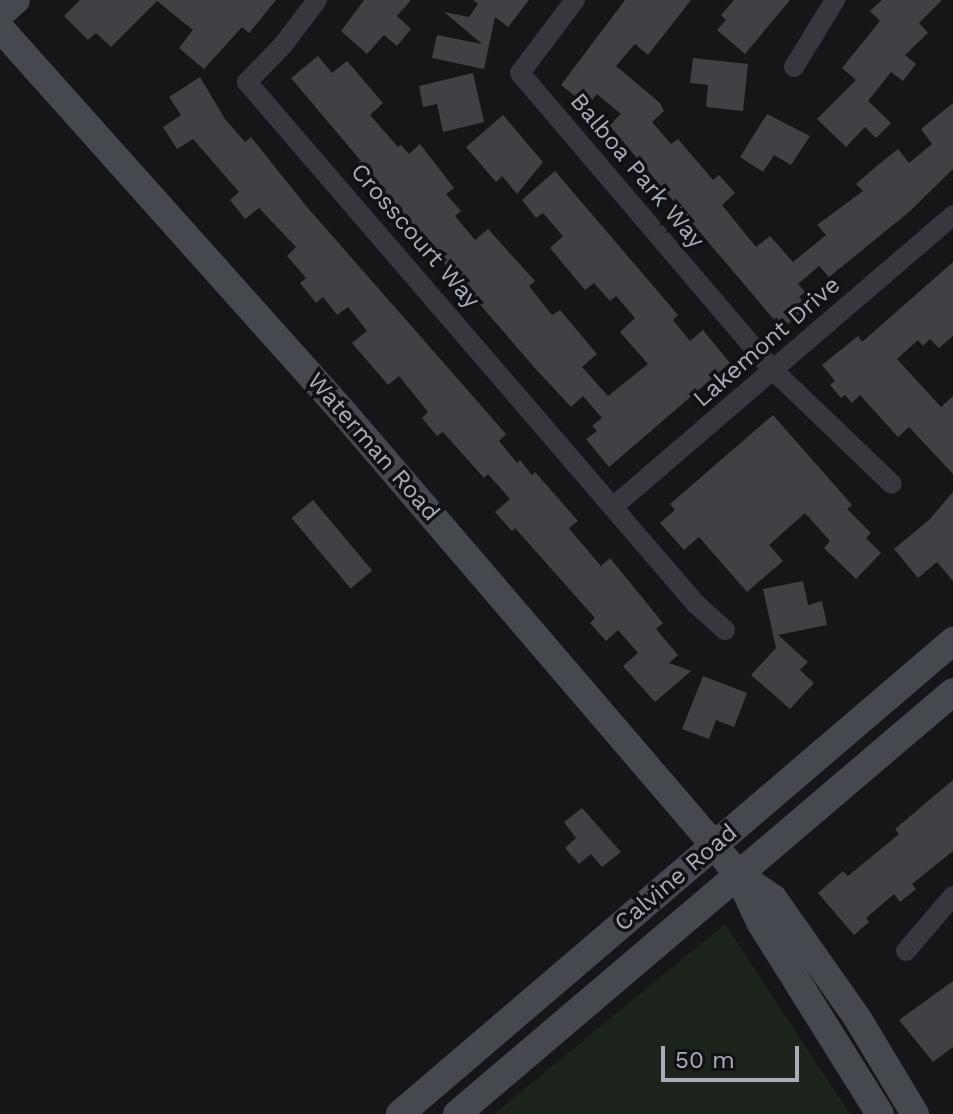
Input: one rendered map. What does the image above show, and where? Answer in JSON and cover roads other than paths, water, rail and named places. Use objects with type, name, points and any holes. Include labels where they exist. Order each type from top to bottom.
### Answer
[{"type":"main road","points":[[0,14],[16,0]]},
{"type":"main road","name":"Waterman Road","points":[[0,28],[344,413],[737,873],[760,922],[880,1114]]},
{"type":"main road","name":"Calvine Road","points":[[400,1114],[953,641]]},
{"type":"main road","name":"Calvine Road","points":[[457,1114],[953,692]]},
{"type":"main road","name":"Waterman Road","points":[[737,873],[773,898],[858,1019],[915,1114]]},
{"type":"street","name":"Crosscourt Way","points":[[317,0],[283,45],[247,82],[614,506]]},
{"type":"street","name":"Balboa Park Way","points":[[575,0],[520,73],[774,371]]},
{"type":"street","points":[[794,67],[835,0]]},
{"type":"street","name":"Lakemont Drive","points":[[614,506],[953,215]]},
{"type":"street","points":[[774,371],[892,484]]},
{"type":"street","points":[[614,506],[696,604],[725,630]]},
{"type":"street","points":[[906,951],[953,896]]}]
